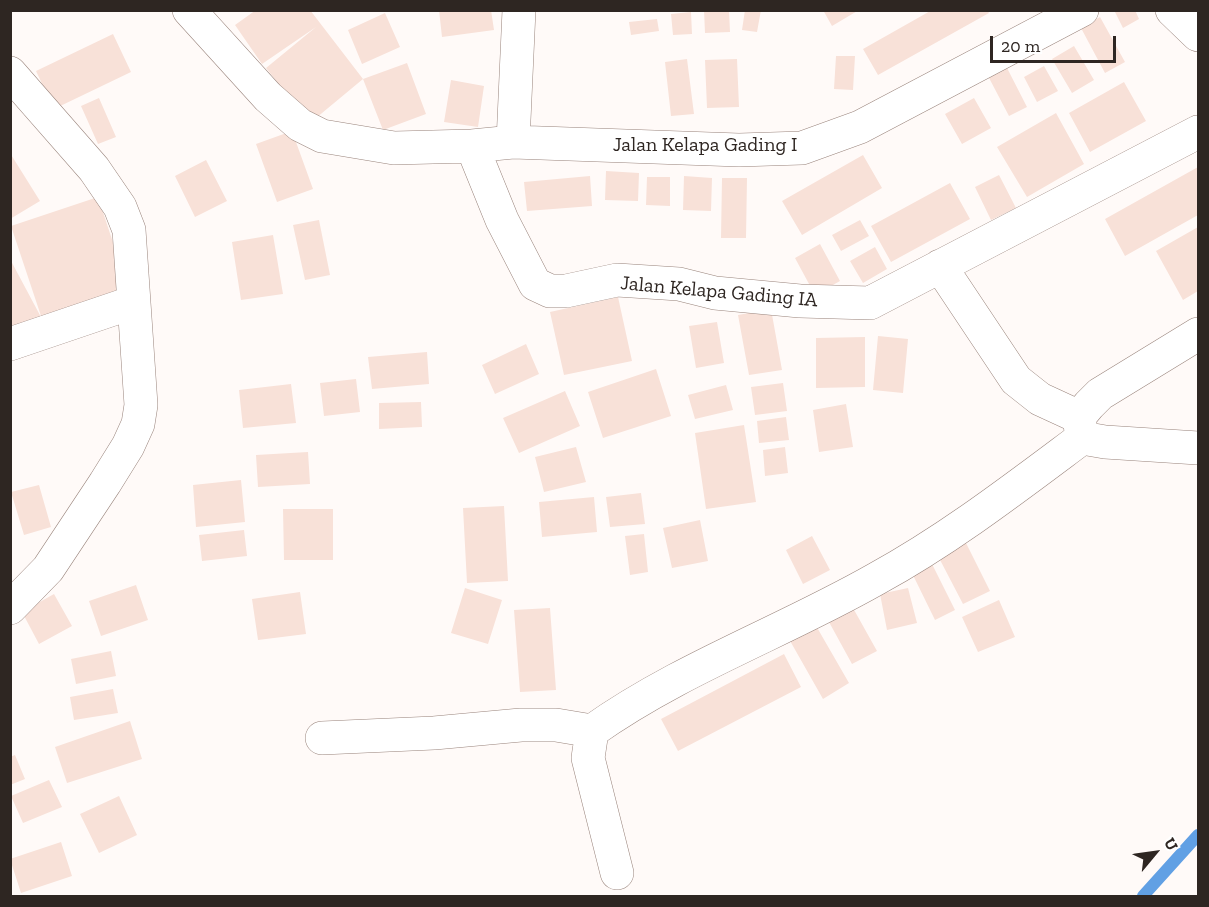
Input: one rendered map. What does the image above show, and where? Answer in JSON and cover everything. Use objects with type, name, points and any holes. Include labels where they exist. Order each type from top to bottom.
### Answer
[{"type":"street","name":"Jalan Kelapa Gading I","points":[[189,10],[268,97],[300,125],[322,136],[394,148],[472,146],[513,142],[740,150],[802,148],[860,127],[1082,10]]},
{"type":"street","points":[[513,142],[519,10]]},
{"type":"street","points":[[1172,10],[1198,35]]},
{"type":"street","points":[[10,73],[94,170],[120,207],[129,230],[141,405],[138,424],[123,455],[48,569],[10,608]]},
{"type":"street","name":"Jalan Kelapa Gading IA","points":[[472,146],[502,220],[535,284],[550,291],[566,291],[617,280],[679,284],[715,292],[800,301],[870,303],[1198,132]]},
{"type":"street","points":[[940,266],[1016,380],[1040,399],[1105,442],[1198,448]]},
{"type":"street","points":[[10,344],[134,302]]},
{"type":"street","points":[[617,873],[588,758],[592,731],[612,716],[696,670],[876,580],[966,524],[1080,427],[1100,394],[1198,334]]},
{"type":"street","points":[[322,738],[556,724],[592,731]]},
{"type":"building","points":[[256,10],[310,10],[363,79],[310,123],[266,68],[316,27],[262,64],[235,25]]},
{"type":"building","points":[[439,10],[491,10],[494,30],[442,37]]},
{"type":"building","points":[[704,10],[729,10],[730,32],[705,33]]},
{"type":"building","points":[[745,10],[761,10],[757,32],[742,30]]},
{"type":"building","points":[[823,10],[859,10],[832,26]]},
{"type":"building","points":[[932,10],[987,10],[989,13],[878,75],[863,49]]},
{"type":"building","points":[[1114,10],[1135,10],[1139,19],[1123,28]]},
{"type":"building","points":[[691,12],[692,34],[673,35],[671,14]]},
{"type":"building","points":[[385,13],[400,47],[362,64],[348,30]]},
{"type":"building","points":[[1100,17],[1125,62],[1105,73],[1081,28]]},
{"type":"building","points":[[657,19],[659,31],[631,35],[629,22]]},
{"type":"building","points":[[113,34],[131,72],[54,109],[36,71]]},
{"type":"building","points":[[1074,46],[1094,80],[1072,93],[1052,59]]},
{"type":"building","points":[[836,56],[855,56],[853,90],[834,89]]},
{"type":"building","points":[[687,59],[694,114],[671,116],[665,62]]},
{"type":"building","points":[[737,59],[739,107],[707,108],[705,60]]},
{"type":"building","points":[[407,63],[426,114],[383,130],[363,79]]},
{"type":"building","points":[[1006,66],[1027,107],[1009,116],[988,76]]},
{"type":"building","points":[[1044,66],[1058,91],[1037,102],[1024,77]]},
{"type":"building","points":[[451,80],[484,86],[478,127],[444,122]]},
{"type":"building","points":[[1124,82],[1146,121],[1090,152],[1069,113]]},
{"type":"building","points":[[99,98],[116,137],[98,144],[81,106]]},
{"type":"building","points":[[974,98],[991,128],[962,144],[945,114]]},
{"type":"building","points":[[1056,113],[1084,164],[1027,197],[997,147]]},
{"type":"building","points":[[292,131],[313,189],[277,202],[256,144]]},
{"type":"building","points":[[10,153],[40,201],[10,219]]},
{"type":"building","points":[[863,155],[882,188],[802,235],[782,201]]},
{"type":"building","points":[[206,160],[227,201],[195,217],[175,176]]},
{"type":"building","points":[[1198,167],[1198,215],[1125,256],[1105,219]]},
{"type":"building","points":[[606,171],[639,173],[638,201],[605,200]]},
{"type":"building","points":[[999,175],[1016,208],[991,220],[975,187]]},
{"type":"building","points":[[590,176],[592,206],[527,211],[524,182]]},
{"type":"building","points":[[684,176],[712,178],[711,211],[683,210]]},
{"type":"building","points":[[647,177],[670,177],[670,206],[646,205]]},
{"type":"building","points":[[722,178],[747,178],[746,238],[721,238]]},
{"type":"building","points":[[950,183],[970,219],[891,262],[871,226]]},
{"type":"building","points":[[98,197],[129,291],[42,319],[11,226]]},
{"type":"building","points":[[319,220],[330,275],[305,280],[293,225]]},
{"type":"building","points":[[860,220],[869,236],[841,251],[832,235]]},
{"type":"building","points":[[1198,227],[1198,291],[1183,300],[1156,251]]},
{"type":"building","points":[[273,235],[283,294],[241,300],[232,242]]},
{"type":"building","points":[[820,244],[840,281],[815,295],[795,258]]},
{"type":"building","points":[[875,247],[887,269],[863,283],[850,261]]},
{"type":"building","points":[[10,259],[42,319],[10,331]]},
{"type":"building","points":[[618,297],[632,361],[564,375],[550,312]]},
{"type":"building","points":[[771,309],[782,370],[749,375],[738,315]]},
{"type":"building","points":[[717,322],[724,363],[696,368],[689,326]]},
{"type":"building","points":[[878,336],[908,339],[903,393],[873,390]]},
{"type":"building","points":[[865,337],[865,387],[816,388],[816,338]]},
{"type":"building","points":[[526,344],[539,374],[495,394],[482,365]]},
{"type":"building","points":[[427,352],[429,384],[372,389],[368,357]]},
{"type":"building","points":[[656,369],[671,416],[603,438],[588,392]]},
{"type":"building","points":[[356,379],[360,412],[324,416],[320,383]]},
{"type":"building","points":[[783,383],[787,411],[755,415],[751,387]]},
{"type":"building","points":[[291,384],[296,423],[243,428],[239,390]]},
{"type":"building","points":[[726,385],[733,410],[695,419],[688,395]]},
{"type":"building","points":[[565,391],[580,426],[519,453],[503,418]]},
{"type":"building","points":[[421,402],[422,427],[379,429],[379,403]]},
{"type":"building","points":[[846,404],[853,447],[819,452],[813,410]]},
{"type":"building","points":[[786,417],[789,440],[759,443],[757,421]]},
{"type":"building","points":[[744,425],[756,502],[706,509],[695,433]]},
{"type":"building","points":[[576,447],[586,482],[544,492],[535,457]]},
{"type":"building","points":[[785,447],[788,473],[765,476],[763,450]]},
{"type":"building","points":[[308,452],[310,484],[258,487],[256,455]]},
{"type":"building","points":[[241,480],[245,522],[196,527],[193,485]]},
{"type":"building","points":[[39,485],[51,527],[24,535],[11,492]]},
{"type":"building","points":[[641,493],[645,524],[610,527],[606,497]]},
{"type":"building","points":[[594,497],[597,532],[542,537],[539,502]]},
{"type":"building","points":[[504,506],[508,581],[467,583],[463,508]]},
{"type":"building","points":[[283,509],[333,509],[333,560],[284,560]]},
{"type":"building","points":[[700,520],[708,561],[672,568],[663,528]]},
{"type":"building","points":[[244,530],[247,556],[202,561],[199,535]]},
{"type":"building","points":[[644,534],[648,572],[630,575],[625,536]]},
{"type":"building","points":[[812,536],[830,570],[803,584],[786,550]]},
{"type":"building","points":[[966,543],[990,591],[963,604],[938,556]]},
{"type":"building","points":[[930,560],[955,610],[935,620],[910,569]]},
{"type":"building","points":[[136,585],[148,620],[101,636],[89,601]]},
{"type":"building","points":[[465,588],[502,600],[488,644],[451,633]]},
{"type":"building","points":[[908,588],[917,623],[887,630],[880,594]]},
{"type":"building","points":[[300,592],[306,634],[258,640],[252,599]]},
{"type":"building","points":[[54,594],[72,626],[39,644],[22,612]]},
{"type":"building","points":[[999,600],[1015,637],[978,652],[962,617]]},
{"type":"building","points":[[550,608],[556,690],[520,692],[514,610]]},
{"type":"building","points":[[853,608],[877,651],[852,664],[829,622]]},
{"type":"building","points":[[815,624],[849,683],[823,699],[789,639]]},
{"type":"building","points":[[111,651],[116,676],[76,684],[71,659]]},
{"type":"building","points":[[784,654],[801,687],[678,751],[661,719]]},
{"type":"building","points":[[113,689],[118,713],[74,720],[70,697]]},
{"type":"building","points":[[130,721],[142,759],[67,783],[55,747]]},
{"type":"building","points":[[15,755],[25,779],[10,785],[10,757]]},
{"type":"building","points":[[49,780],[62,807],[23,823],[11,796]]},
{"type":"building","points":[[119,796],[137,835],[99,853],[80,814]]},
{"type":"building","points":[[61,842],[72,876],[21,893],[10,859]]},
{"type":"waterway","points":[[1143,896],[1198,835]]}]
